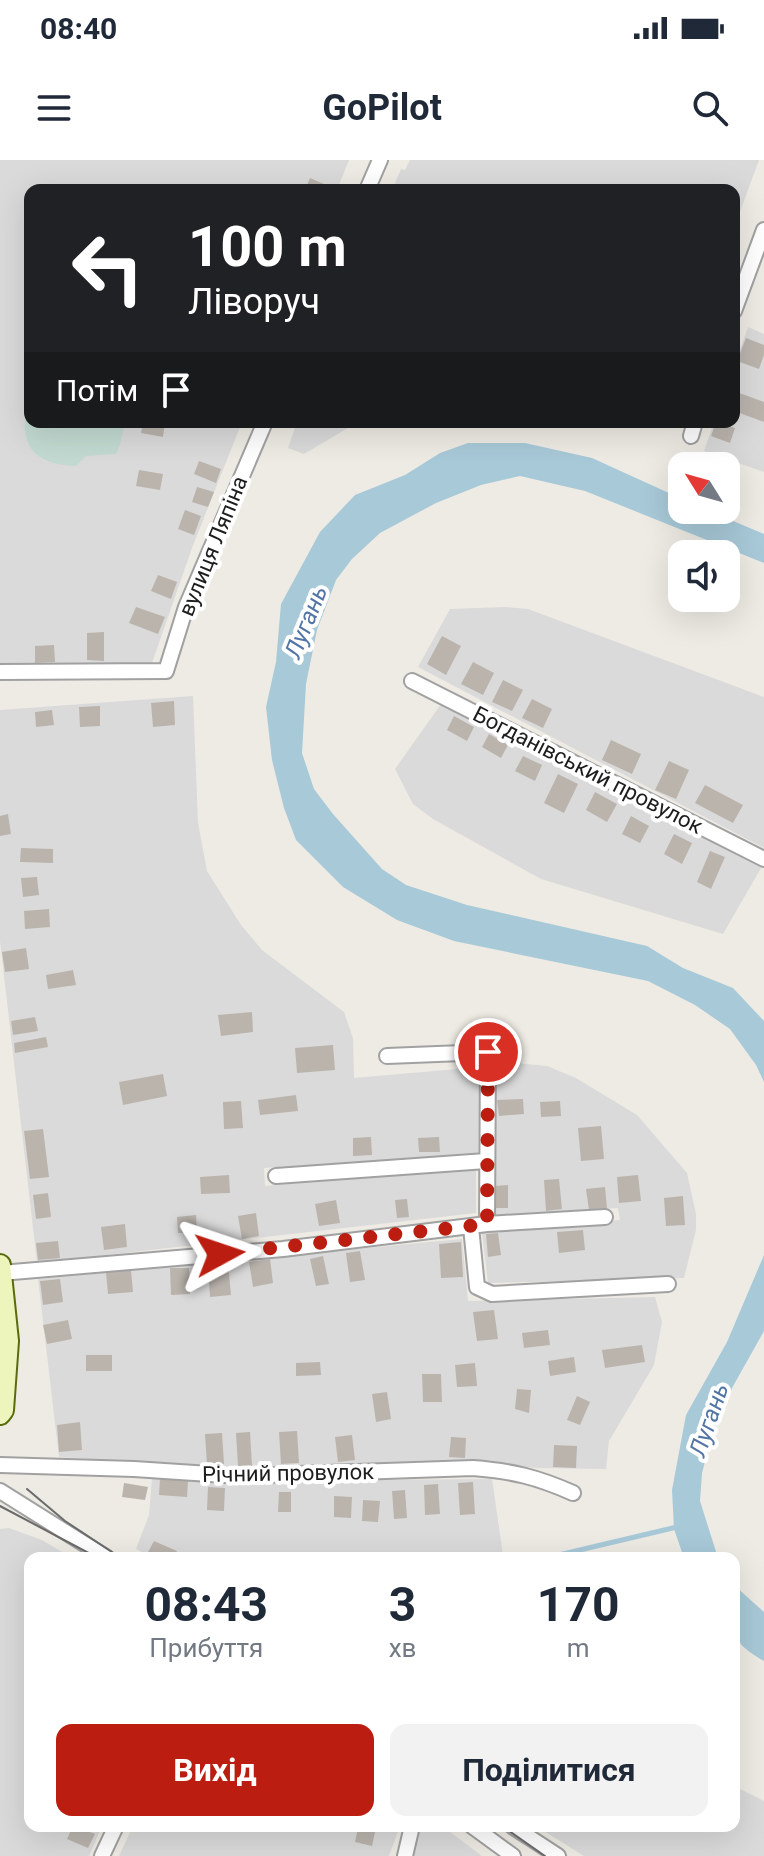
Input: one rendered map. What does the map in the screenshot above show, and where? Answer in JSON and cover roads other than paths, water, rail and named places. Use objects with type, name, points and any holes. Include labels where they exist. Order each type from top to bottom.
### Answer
[{"type":"street","points":[[370,184],[380,160]]},
{"type":"street","points":[[740,295],[764,230]]},
{"type":"street","name":"вулиця Ляпіна","points":[[0,672],[166,671],[186,607],[262,428]]},
{"type":"street","name":"Богданівський провулок","points":[[412,681],[764,859]]},
{"type":"street","points":[[387,1056],[488,1052],[486,1161],[479,1225],[477,1287],[492,1294],[668,1284]]},
{"type":"street","points":[[276,1176],[486,1161]]},
{"type":"street","points":[[1,1273],[283,1249],[479,1225],[605,1217]]},
{"type":"street","points":[[0,1265],[8,1341],[3,1410],[0,1414]]},
{"type":"street","name":"Річний провулок","points":[[0,1465],[240,1476],[473,1468],[535,1477],[573,1493]]},
{"type":"street","points":[[0,1491],[102,1552]]},
{"type":"street","points":[[102,1856],[113,1832]]},
{"type":"street","points":[[405,1856],[411,1832]]},
{"type":"street","points":[[480,1832],[513,1856]]},
{"type":"street","points":[[521,1832],[558,1856]]},
{"type":"water","name":"Лугань","points":[[468,443],[525,443],[592,458],[668,493],[668,524],[740,524],[764,534],[764,563],[740,553],[740,540],[707,540],[585,491],[520,476],[481,485],[436,503],[380,533],[352,559],[336,580],[317,630],[306,684],[302,753],[314,789],[382,869],[406,885],[467,905],[647,946],[683,968],[733,988],[764,1021],[764,1082],[756,1065],[730,1029],[695,1005],[648,981],[454,941],[397,920],[343,887],[296,840],[272,760],[266,707],[276,662],[281,604],[320,532],[355,495],[405,475],[440,453]]},
{"type":"water","name":"Лугань","points":[[764,1255],[764,1331],[732,1388],[711,1439],[702,1473],[700,1501],[716,1552],[682,1552],[674,1529],[672,1490],[686,1415],[727,1342]]},
{"type":"water","points":[[740,1590],[764,1612],[764,1661],[742,1645]]},
{"type":"waterway","points":[[571,1552],[677,1527]]},
{"type":"tram line","points":[[27,1489],[65,1521],[112,1552]]},
{"type":"tram line","points":[[0,1506],[87,1552]]},
{"type":"tram line","points":[[511,1832],[545,1856]]}]
